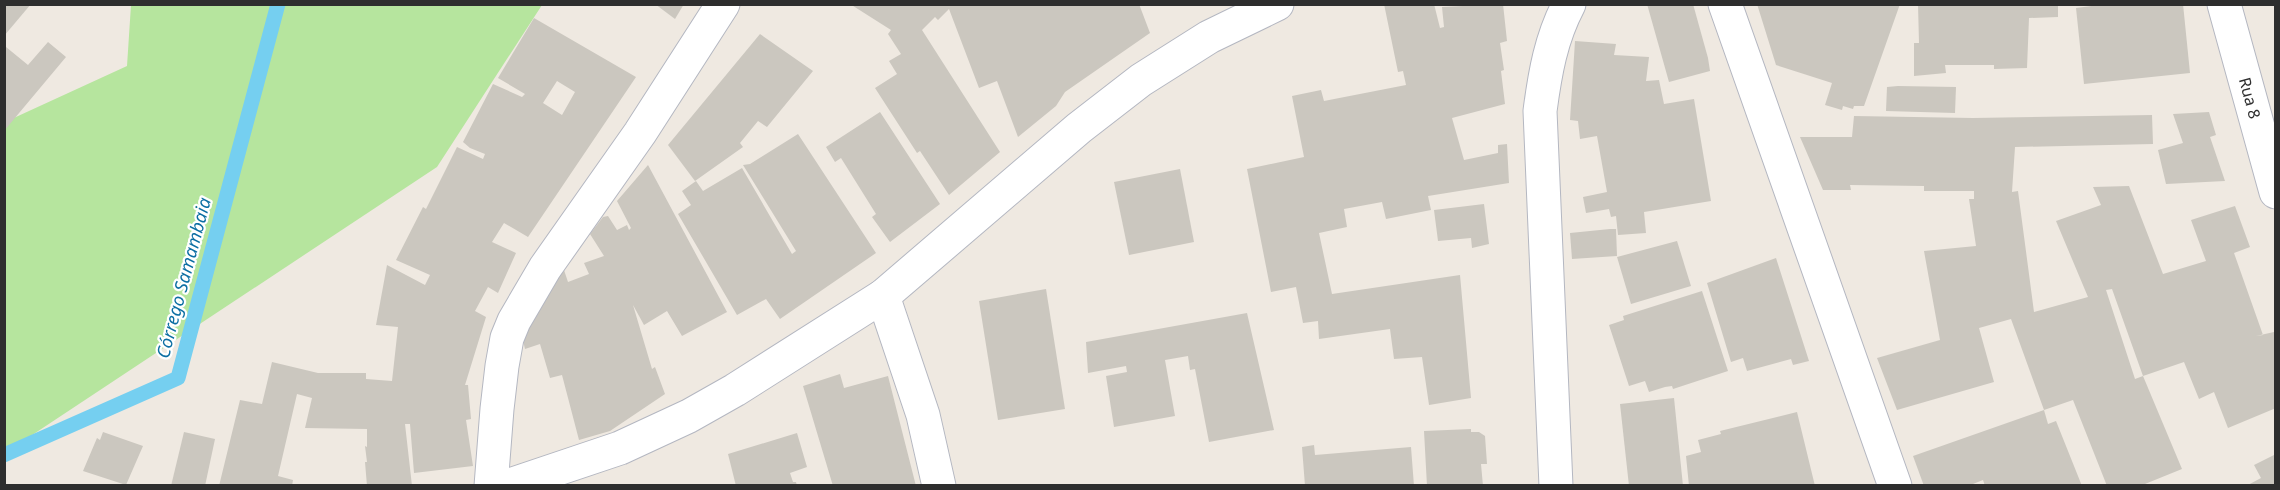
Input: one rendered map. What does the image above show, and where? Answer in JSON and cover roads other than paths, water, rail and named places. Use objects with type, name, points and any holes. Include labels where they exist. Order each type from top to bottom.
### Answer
[{"type":"street","points":[[491,486],[502,366],[507,338],[514,321],[545,268],[639,133],[723,4]]},
{"type":"street","points":[[1209,37],[1213,4]]},
{"type":"street","points":[[507,486],[620,448],[689,416],[735,390],[883,296],[1079,128],[1141,80],[1209,37],[1277,4]]},
{"type":"street","points":[[1556,486],[1540,111],[1547,61],[1559,22],[1569,4]]},
{"type":"street","points":[[1725,4],[1895,486]]},
{"type":"street","name":"Rua 8","points":[[2224,4],[2276,192]]},
{"type":"street","points":[[883,296],[923,415],[939,486]]},
{"type":"waterway","name":"Córrego Samambaia","points":[[4,455],[178,378],[278,4]]}]
